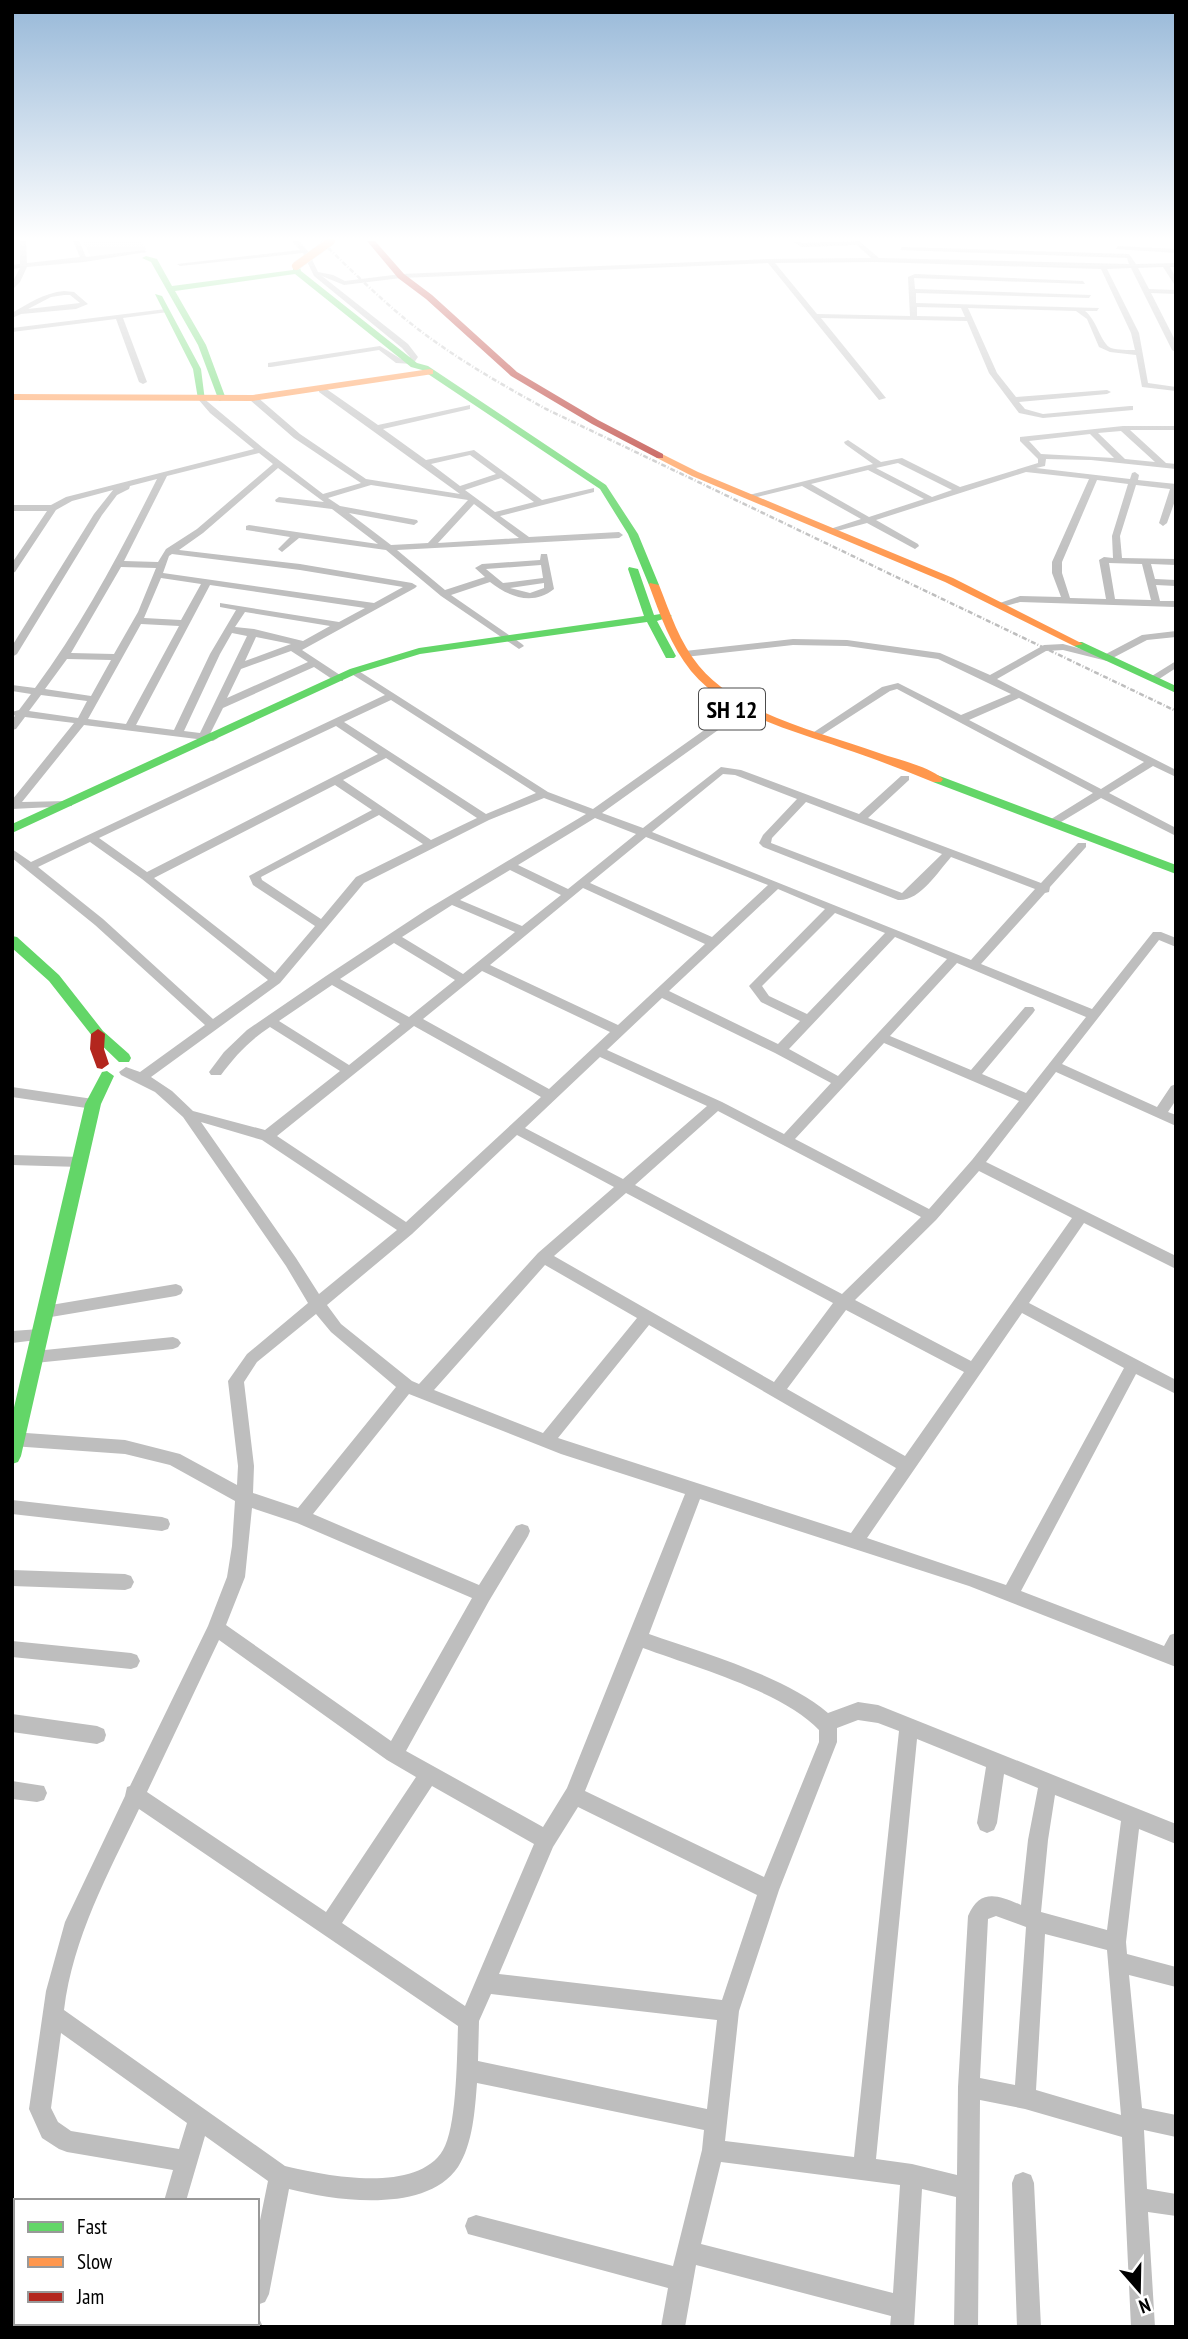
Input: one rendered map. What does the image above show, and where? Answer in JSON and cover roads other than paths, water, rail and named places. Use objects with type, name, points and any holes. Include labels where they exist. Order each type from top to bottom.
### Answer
[{"type":"main road","points":[[187,350],[197,369],[201,396]]},
{"type":"main road","points":[[201,350],[221,396]]},
{"type":"main road","points":[[396,350],[416,366]]},
{"type":"main road","points":[[488,350],[514,374],[596,422],[695,474],[948,580],[1010,601],[1050,631],[1176,690]]},
{"type":"main road","points":[[12,395],[253,398],[322,390],[416,366]]},
{"type":"main road","points":[[221,396],[285,390],[416,366]]},
{"type":"main road","name":"SH 12","points":[[416,366],[467,407],[591,490],[609,514],[661,622],[704,679],[741,709],[816,734],[1176,870]]},
{"type":"main road","name":"SH 12","points":[[416,366],[608,493],[623,511],[635,534],[661,622],[666,650],[702,693],[905,778],[1176,883]]},
{"type":"main road","points":[[12,829],[346,675],[393,659],[419,651],[513,642],[661,622]]},
{"type":"main road","points":[[12,940],[54,978],[98,1034],[136,1073]]},
{"type":"main road","points":[[14,1445],[93,1104],[104,1070],[97,1049],[98,1034]]},
{"type":"main road","points":[[104,1070],[119,1076],[136,1073]]},
{"type":"street","points":[[132,350],[144,382]]},
{"type":"street","points":[[271,365],[366,350]]},
{"type":"street","points":[[383,350],[399,361],[416,366],[410,350]]},
{"type":"street","points":[[843,350],[882,398]]},
{"type":"street","points":[[983,350],[993,373],[1022,411],[1037,415],[1130,408]]},
{"type":"street","points":[[1109,350],[1139,353],[1145,385],[1176,389]]},
{"type":"street","points":[[322,390],[527,540]]},
{"type":"street","points":[[1013,400],[1107,392]]},
{"type":"street","points":[[201,396],[213,411],[260,450],[444,594],[513,642]]},
{"type":"street","points":[[253,398],[304,441],[368,483],[472,499]]},
{"type":"street","points":[[377,428],[467,407]]},
{"type":"street","points":[[833,531],[1042,464],[1039,456],[1023,439],[1123,428],[1175,428]]},
{"type":"street","points":[[1123,428],[1164,466]]},
{"type":"street","points":[[1092,432],[1122,461]]},
{"type":"street","points":[[1053,435],[1060,442]]},
{"type":"street","points":[[848,442],[880,465]]},
{"type":"street","points":[[12,654],[74,552],[114,493],[121,488],[260,450]]},
{"type":"street","points":[[1068,450],[1076,457]]},
{"type":"street","points":[[425,463],[469,452],[539,502]]},
{"type":"street","points":[[1039,456],[1176,467]]},
{"type":"street","points":[[749,496],[905,461],[961,491]]},
{"type":"street","points":[[13,806],[82,720],[137,621],[158,570],[169,551],[200,531],[278,464]]},
{"type":"street","points":[[1118,560],[1116,536],[1139,464]]},
{"type":"street","points":[[870,468],[932,500]]},
{"type":"street","points":[[1025,470],[1175,487],[1163,523]]},
{"type":"street","points":[[458,489],[502,475]]},
{"type":"street","points":[[12,508],[52,508],[85,493],[163,477]]},
{"type":"street","points":[[12,727],[18,713],[40,692],[64,656],[118,564],[163,477]]},
{"type":"street","points":[[1066,599],[1057,573],[1057,562],[1094,477]]},
{"type":"street","points":[[321,497],[368,483]]},
{"type":"street","points":[[805,484],[915,545]]},
{"type":"street","points":[[493,515],[591,490]]},
{"type":"street","points":[[431,545],[472,499]]},
{"type":"street","points":[[279,500],[414,522]]},
{"type":"street","points":[[12,570],[52,508]]},
{"type":"street","points":[[249,528],[388,548],[619,535]]},
{"type":"street","points":[[282,549],[296,536]]},
{"type":"street","points":[[169,551],[300,567],[412,586]]},
{"type":"street","points":[[544,559],[548,580],[502,586],[491,578],[480,567],[544,559]]},
{"type":"street","points":[[1111,601],[1103,561],[1176,562]]},
{"type":"street","points":[[1146,561],[1156,603]]},
{"type":"street","points":[[118,564],[207,582],[374,606]]},
{"type":"street","points":[[444,594],[491,578]]},
{"type":"street","points":[[238,667],[284,648],[300,646],[426,580]]},
{"type":"street","points":[[130,727],[207,582]]},
{"type":"street","points":[[1151,582],[1176,583]]},
{"type":"street","points":[[1010,601],[1066,599],[1176,604]]},
{"type":"street","points":[[223,605],[339,625]]},
{"type":"street","points":[[178,733],[242,608]]},
{"type":"street","points":[[137,621],[183,624]]},
{"type":"street","points":[[229,629],[254,632],[300,646],[316,662],[391,696],[544,794],[776,884],[1094,1015]]},
{"type":"street","points":[[18,713],[209,737],[218,706],[254,632]]},
{"type":"street","points":[[990,679],[1044,648],[1063,647],[1104,657],[1145,637],[1176,634]]},
{"type":"street","points":[[685,654],[793,642],[847,643],[940,656],[1176,774]]},
{"type":"street","points":[[64,656],[115,657]]},
{"type":"street","points":[[218,706],[316,662]]},
{"type":"street","points":[[1152,679],[1176,664]]},
{"type":"street","points":[[816,734],[886,689],[894,686],[904,688],[1176,833]]},
{"type":"street","points":[[12,688],[92,699]]},
{"type":"street","points":[[962,719],[1016,695]]},
{"type":"street","points":[[29,867],[391,696]]},
{"type":"street","points":[[216,1072],[244,1039],[330,979],[509,865],[741,709]]},
{"type":"street","points":[[335,721],[485,818]]},
{"type":"street","points":[[146,877],[386,754]]},
{"type":"street","points":[[1052,823],[1152,762]]},
{"type":"street","points":[[267,1136],[464,980],[717,772],[737,772],[1045,889]]},
{"type":"street","points":[[859,820],[905,778]]},
{"type":"street","points":[[335,780],[431,845]]},
{"type":"street","points":[[544,794],[485,818],[360,880],[276,980],[213,1026],[136,1073],[176,1100],[188,1114],[336,1328],[414,1389],[546,1441],[855,1541],[1173,1652]]},
{"type":"street","points":[[804,798],[766,837],[767,845],[902,897],[910,894],[948,854]]},
{"type":"street","points":[[13,806],[68,804]]},
{"type":"street","points":[[321,924],[257,882],[255,876],[380,810]]},
{"type":"street","points":[[90,837],[146,877],[276,980]]},
{"type":"street","points":[[973,965],[1083,845]]},
{"type":"street","points":[[12,852],[99,922],[213,1026]]},
{"type":"street","points":[[509,865],[568,894]]},
{"type":"street","points":[[581,883],[713,943]]},
{"type":"street","points":[[187,2161],[67,2141],[50,2130],[40,2109],[56,1991],[75,1922],[134,1794],[216,1628],[236,1577],[246,1466],[236,1381],[252,1358],[407,1230],[776,884]]},
{"type":"street","points":[[451,900],[523,931]]},
{"type":"street","points":[[808,1020],[765,999],[754,986],[834,908]]},
{"type":"street","points":[[780,1050],[892,932]]},
{"type":"street","points":[[777,1390],[842,1303],[931,1216],[977,1164],[1157,935],[1176,943]]},
{"type":"street","points":[[393,937],[464,980]]},
{"type":"street","points":[[786,1140],[955,958]]},
{"type":"street","points":[[481,966],[620,1031]]},
{"type":"street","points":[[330,979],[549,1095]]},
{"type":"street","points":[[661,992],[839,1082]]},
{"type":"street","points":[[973,1076],[1029,1010]]},
{"type":"street","points":[[270,1021],[349,1071]]},
{"type":"street","points":[[882,1037],[1028,1099]]},
{"type":"street","points":[[598,1051],[717,1105],[931,1216]]},
{"type":"street","points":[[1054,1066],[1176,1121]]},
{"type":"street","points":[[1158,1114],[1176,1089]]},
{"type":"street","points":[[12,1092],[93,1104]]},
{"type":"street","points":[[300,1517],[414,1389],[543,1257],[717,1105]]},
{"type":"street","points":[[188,1114],[267,1136],[407,1230]]},
{"type":"street","points":[[514,1128],[842,1303],[974,1370]]},
{"type":"street","points":[[12,1160],[80,1163]]},
{"type":"street","points":[[977,1164],[1176,1264]]},
{"type":"street","points":[[855,1541],[1081,1216]]},
{"type":"street","points":[[543,1257],[907,1466]]},
{"type":"street","points":[[46,1312],[176,1290]]},
{"type":"street","points":[[1019,1305],[1176,1388]]},
{"type":"street","points":[[546,1441],[648,1316]]},
{"type":"street","points":[[12,1336],[40,1335]]},
{"type":"street","points":[[35,1357],[173,1343]]},
{"type":"street","points":[[1010,1595],[1133,1365]]},
{"type":"street","points":[[14,1445],[153,1452],[198,1471],[245,1498],[300,1517],[482,1595]]},
{"type":"street","points":[[53,2015],[280,2176],[313,2185],[340,2188],[398,2187],[430,2178],[441,2171],[454,2149],[468,2070],[469,2021],[546,1840],[574,1795],[695,1489]]},
{"type":"street","points":[[12,1507],[162,1524]]},
{"type":"street","points":[[394,1754],[482,1595],[522,1531]]},
{"type":"street","points":[[12,1578],[125,1582]]},
{"type":"street","points":[[216,1628],[394,1754],[546,1840]]},
{"type":"street","points":[[638,1638],[754,1682],[807,1709],[826,1723],[828,1742],[769,1890],[729,2011],[713,2150],[681,2280],[673,2327]]},
{"type":"street","points":[[12,1648],[131,1661]]},
{"type":"street","points":[[826,1723],[847,1714],[866,1711],[1176,1834]]},
{"type":"street","points":[[12,1723],[97,1735]]},
{"type":"street","points":[[864,2170],[909,1726]]},
{"type":"street","points":[[987,1823],[996,1762]]},
{"type":"street","points":[[328,1926],[429,1774]]},
{"type":"street","points":[[1025,2098],[1038,1840],[1048,1783]]},
{"type":"street","points":[[12,1790],[37,1793]]},
{"type":"street","points":[[134,1794],[469,2021]]},
{"type":"street","points":[[574,1795],[769,1890]]},
{"type":"street","points":[[1131,1816],[1117,1952],[1133,2123],[1143,2327]]},
{"type":"street","points":[[966,2327],[969,2087],[978,1916],[984,1907],[989,1906],[1033,1919],[1176,1977]]},
{"type":"street","points":[[485,1983],[729,2011]]},
{"type":"street","points":[[468,2070],[717,2122]]},
{"type":"street","points":[[969,2087],[1133,2123],[1176,2126]]},
{"type":"street","points":[[176,2199],[199,2118]]},
{"type":"street","points":[[713,2150],[912,2175],[968,2189]]},
{"type":"street","points":[[688,2252],[902,2317],[912,2175]]},
{"type":"street","points":[[259,2284],[280,2176]]},
{"type":"street","points":[[1023,2183],[1029,2327]]},
{"type":"street","points":[[1137,2199],[1176,2205]]},
{"type":"street","points":[[476,2226],[681,2280]]},
{"type":"railway","points":[[447,350],[546,409],[1176,711]]}]
